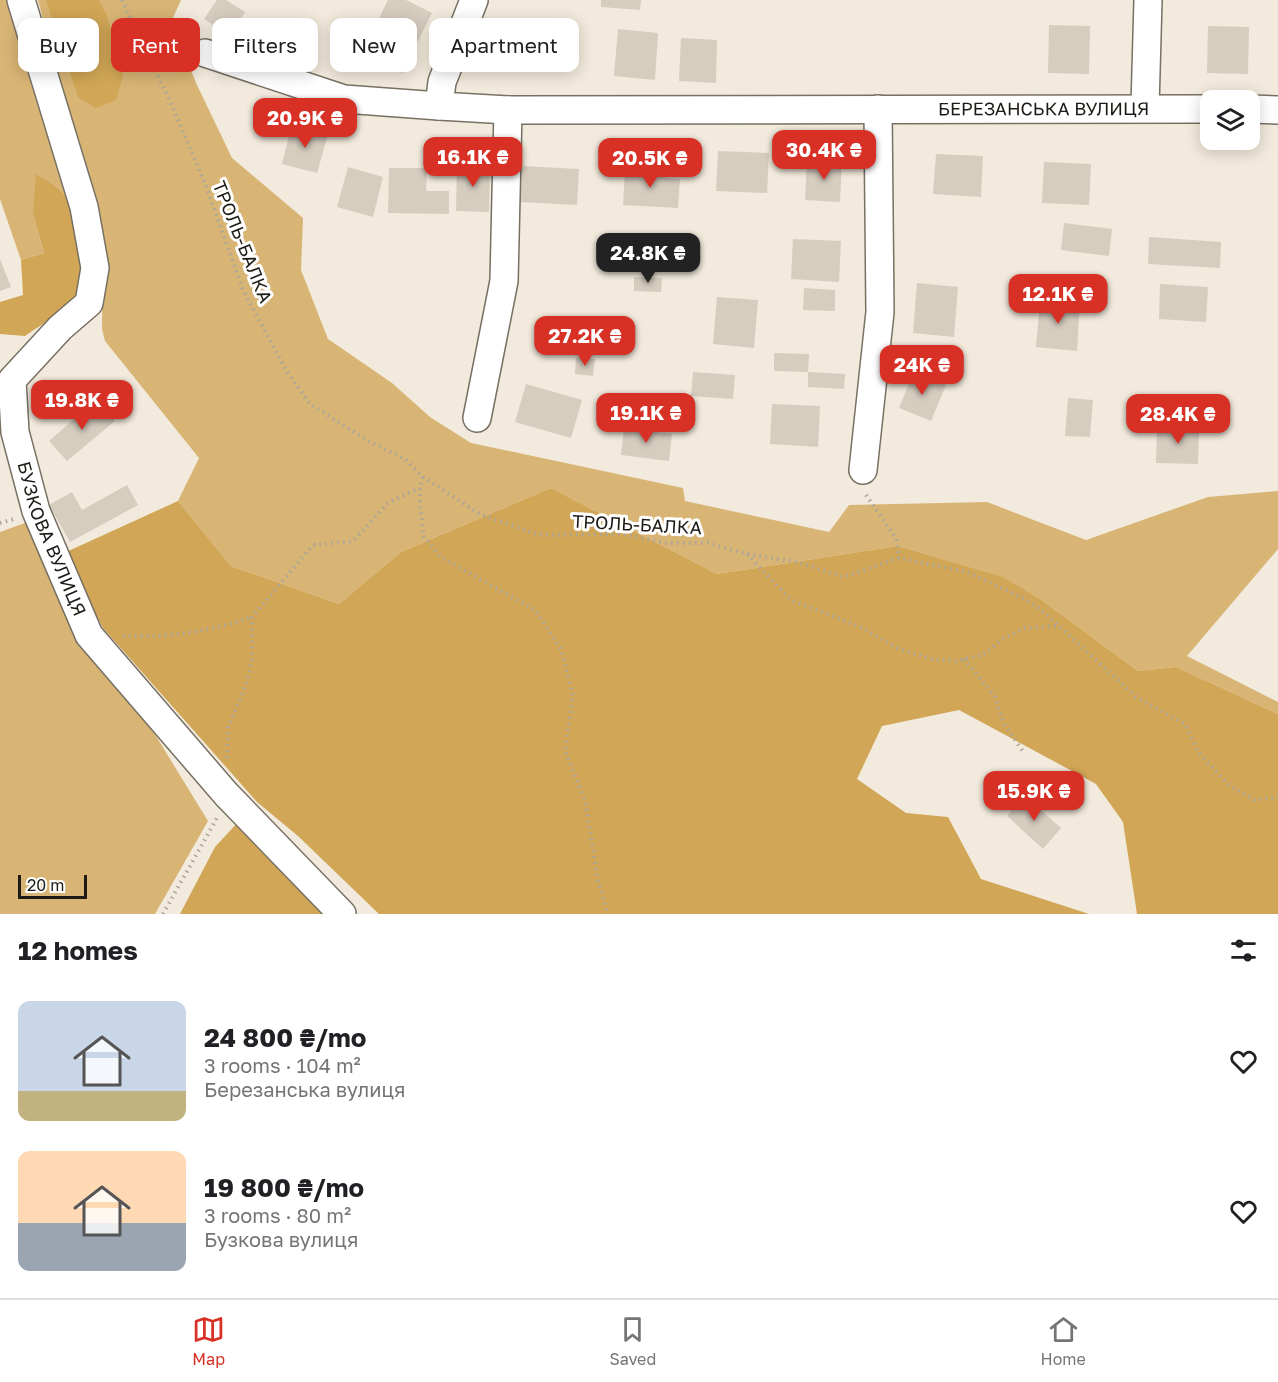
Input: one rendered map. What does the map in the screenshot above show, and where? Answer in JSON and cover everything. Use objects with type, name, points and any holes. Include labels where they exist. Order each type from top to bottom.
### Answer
[{"type":"street","name":"БУЗКОВА ВУЛИЦЯ","points":[[21,0],[84,207],[95,268],[89,303],[6,373],[15,432],[36,511],[89,635],[226,794],[342,914]]},
{"type":"street","points":[[439,106],[442,82],[474,0]]},
{"type":"street","points":[[1145,107],[1148,0]]},
{"type":"street","name":"БЕРЕЗАНСЬКА ВУЛИЦЯ","points":[[205,53],[344,99],[508,110],[1200,108]]},
{"type":"street","points":[[477,418],[504,281],[508,110]]},
{"type":"street","points":[[863,470],[880,312],[878,110]]},
{"type":"street","points":[[1260,110],[1278,110]]},
{"type":"path","name":"ТРОЛЬ-БАЛКА","points":[[122,0],[174,110],[206,186],[243,290],[286,370],[310,404],[370,442],[405,459],[423,477],[480,514],[539,535],[623,534],[665,543],[708,543],[747,554],[797,562],[843,577],[899,558]]},
{"type":"path","points":[[863,470],[866,495],[896,538],[899,558],[967,572],[1025,599],[1059,626],[1136,697],[1185,724],[1198,752],[1229,785],[1254,800],[1278,797]]},
{"type":"path","points":[[89,635],[137,637],[178,634],[232,624],[252,617],[313,545],[353,541],[388,503],[417,489],[423,477]]},
{"type":"path","points":[[417,489],[423,510],[423,536],[442,558],[535,610],[561,649],[573,696],[565,751],[585,800],[598,880],[608,914]]},
{"type":"path","points":[[747,554],[791,600],[861,627],[897,648],[931,659],[964,659],[983,655],[1024,628],[1059,626]]},
{"type":"path","points":[[163,914],[219,815],[226,794],[228,728],[247,682],[252,660],[252,617]]},
{"type":"path","points":[[964,659],[995,697],[1004,724],[1024,753]]},
{"type":"shaded area","points":[[0,0],[12,0],[18,21],[18,72],[33,72],[73,209],[33,214],[44,253],[21,260],[0,199]]},
{"type":"shaded area","points":[[38,0],[181,0],[173,18],[111,18],[111,72],[192,72],[232,158],[303,218],[301,270],[328,339],[392,383],[430,417],[471,443],[683,488],[685,501],[829,532],[849,505],[987,502],[1086,540],[1208,497],[1278,491],[1278,549],[1187,656],[1278,702],[1278,714],[1176,667],[1138,671],[1043,601],[1002,577],[898,546],[717,574],[551,488],[401,552],[339,604],[231,566],[178,501],[199,458],[105,341],[102,329],[103,248],[57,72],[99,72],[99,18],[43,18]]},
{"type":"shaded area","points":[[46,0],[99,0],[107,15],[111,30],[111,72],[122,72],[123,76],[116,100],[96,108],[78,97],[70,72],[99,72],[99,18],[52,18]]},
{"type":"shaded area","points":[[36,174],[59,190],[73,212],[84,254],[82,290],[73,302],[25,336],[0,334],[0,302],[23,295],[21,260],[44,253],[33,214]]},
{"type":"shaded area","points":[[551,488],[717,574],[898,546],[1003,577],[1043,601],[1138,671],[1176,667],[1278,714],[1278,914],[1137,914],[1123,822],[1096,784],[959,710],[882,726],[857,779],[906,813],[948,817],[981,879],[1089,914],[379,914],[298,836],[257,802],[103,628],[64,553],[178,501],[231,566],[339,604],[401,552]]},
{"type":"shaded area","points":[[33,520],[80,647],[133,702],[208,821],[155,914],[0,914],[0,532]]},
{"type":"shaded area","points":[[240,820],[328,914],[180,914],[215,847]]},
{"type":"building","points":[[217,0],[226,0],[245,12],[241,18],[212,18],[212,24],[204,19]]},
{"type":"building","points":[[388,0],[406,0],[432,13],[417,43],[417,18],[379,18]]},
{"type":"building","points":[[601,0],[641,0],[640,10],[601,7]]},
{"type":"building","points":[[1049,25],[1090,26],[1089,74],[1048,73]]},
{"type":"building","points":[[1208,26],[1249,27],[1248,74],[1207,73]]},
{"type":"building","points":[[618,29],[658,33],[655,80],[614,76]]},
{"type":"building","points":[[681,38],[717,40],[716,83],[679,81]]},
{"type":"building","points":[[292,124],[328,134],[317,173],[282,164]]},
{"type":"building","points":[[718,151],[769,153],[767,193],[716,191]]},
{"type":"building","points":[[936,154],[983,156],[981,197],[933,194]]},
{"type":"building","points":[[807,160],[842,161],[840,202],[805,200]]},
{"type":"building","points":[[1044,162],[1091,164],[1089,205],[1042,203]]},
{"type":"building","points":[[457,165],[490,166],[489,212],[456,211]]},
{"type":"building","points":[[521,166],[579,169],[577,205],[519,202]]},
{"type":"building","points":[[348,167],[383,177],[373,217],[337,207]]},
{"type":"building","points":[[389,168],[427,168],[426,191],[449,191],[449,214],[388,213]]},
{"type":"building","points":[[625,168],[667,170],[666,178],[680,179],[678,208],[623,205]]},
{"type":"building","points":[[1064,223],[1112,229],[1109,256],[1061,250]]},
{"type":"building","points":[[1149,237],[1221,242],[1220,268],[1148,264]]},
{"type":"building","points":[[793,239],[841,241],[839,282],[791,279]]},
{"type":"building","points":[[0,259],[11,287],[0,291]]},
{"type":"building","points":[[634,277],[662,278],[661,292],[634,291]]},
{"type":"building","points":[[917,283],[958,287],[954,337],[913,333]]},
{"type":"building","points":[[1160,284],[1208,287],[1206,322],[1159,319]]},
{"type":"building","points":[[804,288],[835,290],[835,311],[803,310]]},
{"type":"building","points":[[717,297],[758,300],[754,348],[713,344]]},
{"type":"building","points":[[1040,300],[1080,303],[1077,351],[1036,347]]},
{"type":"building","points":[[774,353],[809,354],[808,372],[774,371]]},
{"type":"building","points":[[576,358],[595,359],[593,376],[575,374]]},
{"type":"building","points":[[693,372],[735,375],[733,399],[691,396]]},
{"type":"building","points":[[808,372],[845,374],[844,389],[808,387]]},
{"type":"building","points":[[914,372],[946,385],[931,421],[899,408]]},
{"type":"building","points":[[526,384],[582,400],[571,438],[515,422]]},
{"type":"building","points":[[1068,398],[1093,400],[1090,437],[1065,436]]},
{"type":"building","points":[[96,400],[115,421],[67,461],[49,441]]},
{"type":"building","points":[[772,404],[820,406],[818,447],[770,444]]},
{"type":"building","points":[[1163,424],[1195,425],[1195,433],[1199,433],[1198,464],[1156,463],[1157,430],[1163,431]]},
{"type":"building","points":[[624,428],[672,434],[669,461],[621,455]]},
{"type":"building","points":[[127,485],[138,505],[70,542],[49,505],[72,492],[82,510]]},
{"type":"building","points":[[1025,796],[1061,828],[1043,849],[1007,816]]}]
